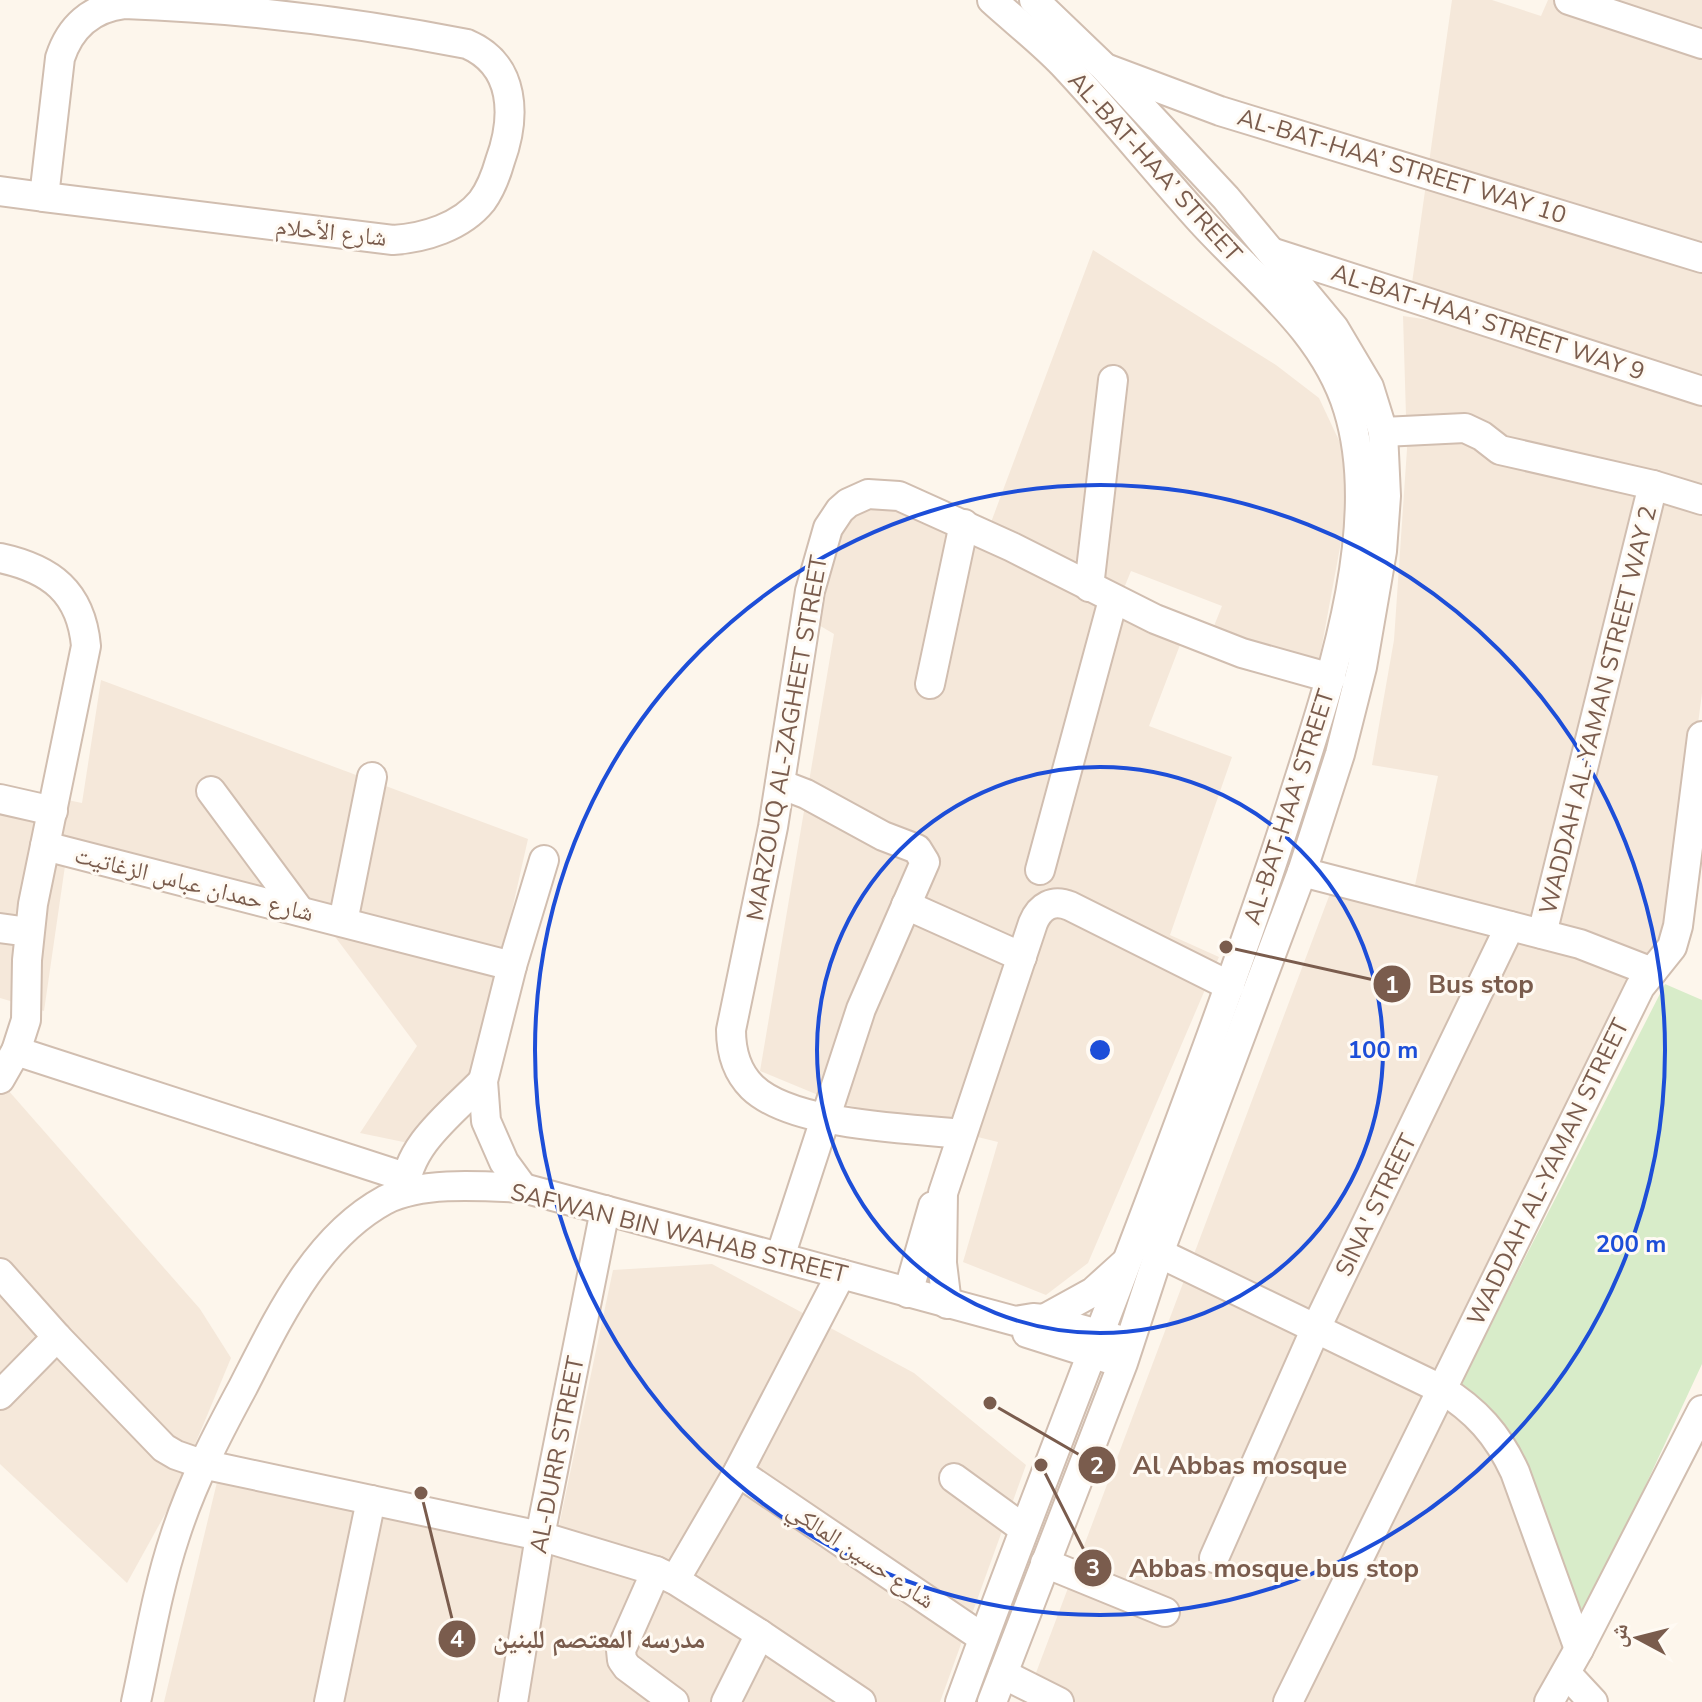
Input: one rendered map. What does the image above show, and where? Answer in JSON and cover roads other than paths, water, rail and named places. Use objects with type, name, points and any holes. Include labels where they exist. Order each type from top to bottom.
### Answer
[{"type":"street","name":"AL-BAT-HAA’ STREET","points":[[992,0],[1061,62],[1218,240],[1305,328],[1338,382],[1349,412],[1356,443],[1359,509],[1343,669],[1340,754],[1302,872],[1159,1253],[1126,1353],[992,1702]]},
{"type":"street","name":"AL-BAT-HAA’ STREET","points":[[960,1702],[1130,1258],[1343,669],[1382,551],[1386,496],[1383,432],[1369,387],[1334,328],[1274,253],[1104,67],[1034,0]]},
{"type":"street","points":[[1569,0],[1702,44]]},
{"type":"street","name":"شارع الأحلام","points":[[0,191],[44,197],[376,240],[417,237],[455,222],[481,201],[491,186],[503,153],[509,117],[508,89],[493,61],[467,44],[281,16],[137,4],[112,5],[89,15],[70,34],[64,46],[44,197]]},
{"type":"street","name":"AL-BAT-HAA’ STREET WAY 10","points":[[1104,67],[1220,111],[1702,258]]},
{"type":"street","name":"AL-BAT-HAA’ STREET WAY 9","points":[[1274,253],[1702,391]]},
{"type":"street","points":[[1040,870],[1101,594],[1113,380]]},
{"type":"street","points":[[1383,432],[1465,428],[1500,450],[1540,462],[1653,485],[1702,500]]},
{"type":"street","name":"WADDAH AL-YAMAN STREET WAY 2","points":[[1542,934],[1653,485]]},
{"type":"street","name":"MARZOUQ AL-ZAGHEET STREET","points":[[962,1134],[825,1118],[790,1108],[753,1087],[738,1067],[731,1042],[733,1017],[780,784],[810,591],[833,518],[848,503],[868,494],[899,496],[964,524],[1101,594],[1242,653],[1343,669]]},
{"type":"street","points":[[930,684],[964,524]]},
{"type":"street","points":[[0,1079],[16,1051],[26,1020],[29,932],[85,661],[85,632],[75,605],[57,583],[33,567],[2,559]]},
{"type":"street","name":"WADDAH AL-YAMAN STREET","points":[[1288,1702],[1633,1000],[1672,947],[1678,926],[1702,736]]},
{"type":"street","name":"شارع حمدان عباس الزغاتيت","points":[[343,922],[372,777]]},
{"type":"street","points":[[780,784],[832,806],[883,836],[920,852],[925,866],[861,1009],[780,1257]]},
{"type":"street","points":[[211,791],[300,911]]},
{"type":"street","points":[[0,799],[53,811]]},
{"type":"street","name":"شارع حمدان عباس الزغاتيت","points":[[45,846],[512,966]]},
{"type":"street","points":[[523,1188],[504,1162],[486,1121],[483,1081],[512,966],[544,860]]},
{"type":"street","points":[[1302,872],[1542,934],[1602,952],[1652,972]]},
{"type":"street","points":[[908,1293],[929,1214],[943,1193],[1039,911],[1057,903],[1077,909],[1230,986]]},
{"type":"street","points":[[906,905],[1022,957]]},
{"type":"street","name":"SINA' STREET","points":[[1214,1558],[1316,1328],[1510,926]]},
{"type":"street","points":[[0,928],[29,932]]},
{"type":"street","points":[[16,1051],[344,1160],[405,1185],[417,1151],[483,1081]]},
{"type":"street","name":"SAFWAN BIN WAHAB STREET","points":[[136,1702],[171,1551],[202,1464],[284,1309],[307,1275],[336,1239],[362,1215],[405,1185],[523,1188],[947,1304],[1015,1321],[1044,1319],[1096,1344],[1126,1353]]},
{"type":"street","points":[[943,1193],[942,1263],[947,1304]]},
{"type":"street","name":"AL-DURR STREET","points":[[513,1702],[540,1536],[605,1210]]},
{"type":"street","points":[[1159,1253],[1441,1389],[1478,1415],[1504,1449],[1526,1499],[1573,1661],[1593,1702]]},
{"type":"street","points":[[1044,1319],[1093,1292],[1130,1258]]},
{"type":"street","points":[[0,1273],[164,1448],[176,1455],[202,1464],[540,1536],[666,1576],[861,1702]]},
{"type":"street","points":[[674,1702],[627,1667],[621,1650],[666,1576],[738,1472],[841,1274]]},
{"type":"street","name":"SAFWAN BIN WAHAB STREET","points":[[1015,1321],[1035,1336],[1096,1344]]},
{"type":"street","points":[[0,1395],[57,1337]]},
{"type":"street","points":[[1549,1702],[1702,1410]]},
{"type":"street","name":"شارع حسين المالكي","points":[[738,1472],[983,1638]]},
{"type":"street","points":[[954,1478],[1024,1529]]},
{"type":"street","points":[[329,1702],[371,1500]]},
{"type":"street","points":[[1045,1563],[1165,1612]]},
{"type":"street","points":[[726,1702],[760,1634]]},
{"type":"street","points":[[1003,1674],[1059,1702]]},
{"type":"place","name":"Bus stop","points":[[1226,947]]},
{"type":"place","name":"Al Abbas mosque","points":[[990,1403]]},
{"type":"place","name":"Abbas mosque bus stop","points":[[1041,1465]]},
{"type":"place","name":"مدرسه المعتصم للبنين","points":[[421,1493]]}]
